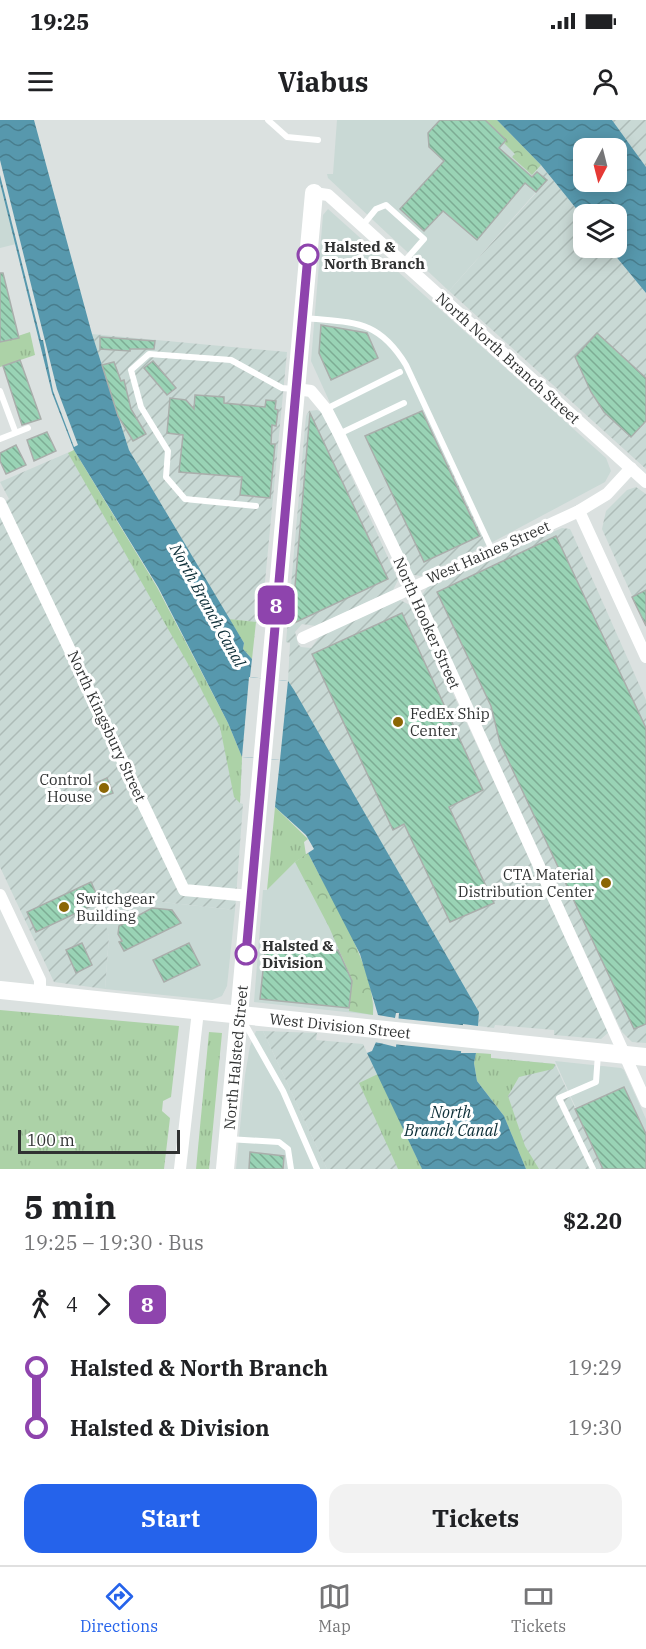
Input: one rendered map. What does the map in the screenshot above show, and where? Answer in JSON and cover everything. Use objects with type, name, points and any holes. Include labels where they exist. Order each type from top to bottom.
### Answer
[{"type":"main road","name":"North Halsted Street","points":[[225,1169],[314,193]]},
{"type":"main road","name":"West Division Street","points":[[0,990],[646,1057]]},
{"type":"street","name":"North North Branch Street","points":[[314,193],[327,195],[646,482]]},
{"type":"street","name":"North Hooker Street","points":[[296,389],[311,391],[326,409],[339,434],[412,586],[646,1102]]},
{"type":"street","name":"West Haines Street","points":[[303,638],[579,511],[607,494],[631,468]]},
{"type":"street","name":"North Kingsbury Street","points":[[0,503],[184,890],[250,896]]},
{"type":"street","points":[[579,511],[646,657]]},
{"type":"street","points":[[0,895],[5,916],[40,980],[40,994]]},
{"type":"street","points":[[180,1169],[198,1011]]},
{"type":"lane","points":[[268,120],[287,137],[318,140]]},
{"type":"lane","points":[[362,226],[376,209],[386,205],[424,239],[403,263]]},
{"type":"lane","points":[[303,317],[366,325],[395,348],[406,365],[492,550]]},
{"type":"lane","points":[[256,506],[185,499],[166,477],[168,451],[141,407],[132,370],[149,354],[231,360],[282,388],[296,389]]},
{"type":"lane","points":[[326,409],[400,372]]},
{"type":"lane","points":[[0,391],[15,431]]},
{"type":"lane","points":[[339,434],[404,403]]},
{"type":"lane","points":[[0,439],[15,431],[28,428]]},
{"type":"lane","points":[[240,1015],[283,1091],[317,1169]]},
{"type":"lane","points":[[593,1169],[559,1098],[596,1082],[598,1052]]},
{"type":"lane","points":[[228,1139],[279,1142],[288,1149],[291,1169]]},
{"type":"shaded area","points":[[337,120],[497,120],[541,165],[526,183],[536,192],[449,291],[328,178],[327,174],[333,174]]},
{"type":"shaded area","points":[[612,120],[646,120],[646,167],[627,138]]},
{"type":"shaded area","points":[[541,165],[573,205],[573,258],[617,258],[646,293],[646,469],[449,291],[536,193],[526,183]]},
{"type":"shaded area","points":[[0,183],[16,244],[0,248]]},
{"type":"shaded area","points":[[328,209],[606,458],[611,471],[605,482],[489,544],[371,493],[311,361],[323,215]]},
{"type":"shaded area","points":[[92,334],[287,352],[261,623],[229,619],[129,450]]},
{"type":"shaded area","points":[[317,410],[323,413],[398,580],[393,590],[316,626],[302,624],[295,632],[298,644],[301,647],[311,648],[321,635],[400,600],[412,606],[607,1024],[608,1033],[601,1039],[554,1035],[554,1030],[495,1025],[494,1028],[478,1026],[479,1012],[288,681],[290,643],[286,642],[306,416],[309,411]]},
{"type":"shaded area","points":[[74,450],[242,757],[240,803],[243,804],[235,910],[153,901],[105,923],[109,936],[105,989],[54,982],[0,867],[0,504],[9,499],[0,482]]},
{"type":"shaded area","points":[[449,457],[489,544],[421,576],[414,575],[409,572],[371,493]]},
{"type":"shaded area","points":[[636,487],[646,494],[646,627],[602,529],[606,511],[627,490]]},
{"type":"shaded area","name":"CTA Material Distribution Center","points":[[562,528],[570,529],[572,533],[646,700],[646,1043],[632,1042],[622,1032],[423,604],[422,595],[429,585]]},
{"type":"shaded area","points":[[308,853],[374,1004],[373,1015],[254,1002],[263,890],[267,890],[295,862]]},
{"type":"shaded area","points":[[153,901],[235,910],[227,986],[222,996],[212,1000],[105,989],[109,936],[104,923]]},
{"type":"shaded area","points":[[256,1031],[263,1031],[327,1169],[236,1169],[245,1075],[250,1046]]},
{"type":"shaded area","points":[[263,1031],[317,1033],[316,1040],[363,1044],[422,1169],[327,1169]]},
{"type":"shaded area","points":[[476,1053],[491,1054],[491,1058],[555,1064],[603,1169],[526,1169]]},
{"type":"shaded area","points":[[555,1061],[624,1070],[646,1119],[646,1169],[603,1169]]},
{"type":"green space","points":[[485,120],[497,120],[541,165],[532,175],[512,157],[515,154],[504,143],[506,140]]},
{"type":"green space","points":[[30,332],[35,355],[0,367],[0,342]]},
{"type":"green space","points":[[74,450],[157,587],[228,723],[242,757],[240,803],[234,797],[220,727],[192,671],[68,453]]},
{"type":"green space","points":[[229,619],[256,622],[252,659],[243,649],[244,643]]},
{"type":"green space","points":[[275,807],[308,839],[304,842],[306,855],[295,862],[267,890]]},
{"type":"green space","points":[[308,853],[360,955],[372,997],[373,1015],[349,1011],[352,980],[329,927],[295,862]]},
{"type":"green space","points":[[0,1010],[179,1026],[171,1097],[163,1101],[162,1111],[170,1118],[164,1169],[0,1169]]},
{"type":"green space","points":[[209,1032],[222,1033],[209,1169],[196,1169]]},
{"type":"green space","points":[[476,1053],[491,1054],[491,1058],[555,1064],[553,1069],[519,1077],[508,1096],[525,1146],[539,1169],[526,1169],[504,1116],[477,1081],[474,1063]]},
{"type":"green space","points":[[378,1074],[422,1169],[398,1169],[359,1083]]},
{"type":"water","name":"North Branch Canal","points":[[0,120],[34,120],[92,334],[129,450],[244,643],[243,649],[252,659],[250,677],[288,681],[479,1012],[478,1026],[463,1024],[461,1053],[476,1053],[474,1063],[477,1081],[504,1116],[526,1169],[422,1169],[367,1053],[372,1051],[376,1042],[396,1047],[399,1013],[396,1013],[395,1018],[378,1015],[360,954],[308,853],[314,849],[306,835],[275,807],[280,760],[242,757],[228,723],[158,587],[74,450],[52,393],[0,183]]},
{"type":"water","points":[[497,120],[612,120],[625,138],[573,138],[573,192],[627,192],[627,141],[646,167],[646,293],[617,258],[627,258],[627,204],[573,205],[541,165]]},
{"type":"pier","points":[[0,160],[57,389],[78,445],[74,447],[53,391],[43,340],[41,340],[0,175]]},
{"type":"pier","points":[[249,677],[288,681],[280,760],[242,757]]},
{"type":"pier","points":[[375,1016],[481,1027],[466,1028],[464,1049],[476,1050],[479,1053],[373,1042],[376,1039],[393,1041],[395,1021]]},
{"type":"building","points":[[440,120],[485,120],[506,140],[499,148],[532,177],[537,172],[547,180],[536,192],[525,183],[477,240],[443,211],[424,231],[400,209],[444,161],[429,147],[428,133]]},
{"type":"building","points":[[0,273],[3,273],[19,338],[0,342]]},
{"type":"building","points":[[321,325],[367,333],[378,358],[331,380],[319,353]]},
{"type":"building","points":[[597,333],[646,378],[646,421],[631,437],[604,412],[591,392],[575,357]]},
{"type":"building","points":[[100,337],[155,341],[154,349],[130,349],[130,351],[100,349]]},
{"type":"building","points":[[20,360],[41,419],[22,425],[3,366]]},
{"type":"building","points":[[153,361],[176,388],[167,395],[144,368]]},
{"type":"building","points":[[114,362],[121,381],[124,380],[131,409],[146,434],[133,441],[118,416],[102,365]]},
{"type":"building","points":[[195,395],[224,397],[224,403],[265,407],[266,400],[276,401],[275,409],[278,410],[276,426],[272,425],[271,444],[275,444],[270,498],[240,495],[242,477],[179,472],[183,435],[167,433],[170,398],[186,400],[194,409]]},
{"type":"building","points":[[422,411],[480,536],[424,562],[365,436]]},
{"type":"building","points":[[310,413],[388,579],[292,624],[293,610]]},
{"type":"building","points":[[47,432],[56,451],[34,461],[27,440]]},
{"type":"building","points":[[16,445],[26,465],[6,474],[0,461],[0,453]]},
{"type":"building","name":"CTA Material Distribution Center","points":[[556,536],[646,728],[646,1024],[634,1029],[500,743],[491,706],[437,592]]},
{"type":"building","points":[[646,590],[646,626],[632,597]]},
{"type":"building","name":"FedEx Ship Center","points":[[402,613],[483,790],[449,807],[494,903],[450,922],[404,824],[393,830],[312,654]]},
{"type":"building","name":"Control House","points":[[107,778],[113,793],[102,797],[96,783]]},
{"type":"building","name":"Switchgear Building","points":[[91,882],[100,902],[36,932],[27,912]]},
{"type":"building","points":[[152,908],[172,910],[181,923],[124,951],[119,942],[122,941],[118,934],[119,926]]},
{"type":"building","points":[[266,942],[328,949],[330,953],[338,950],[352,981],[349,1008],[260,999]]},
{"type":"building","points":[[82,943],[92,965],[76,973],[66,950]]},
{"type":"building","points":[[189,943],[200,965],[164,982],[153,960]]},
{"type":"building","points":[[624,1087],[646,1134],[646,1169],[603,1169],[575,1109]]},
{"type":"building","points":[[250,1152],[284,1156],[283,1169],[249,1169]]},
{"type":"bus line","name":"8","points":[[246,954],[263,739],[308,255]]},
{"type":"place","name":"Halsted & North Branch","points":[[308,255]]},
{"type":"place","name":"FedEx Ship Center","points":[[398,722]]},
{"type":"place","name":"Control House","points":[[104,788]]},
{"type":"place","name":"CTA Material Distribution Center","points":[[606,883]]},
{"type":"place","name":"Switchgear Building","points":[[64,907]]},
{"type":"place","name":"Halsted & Division","points":[[246,954]]}]
